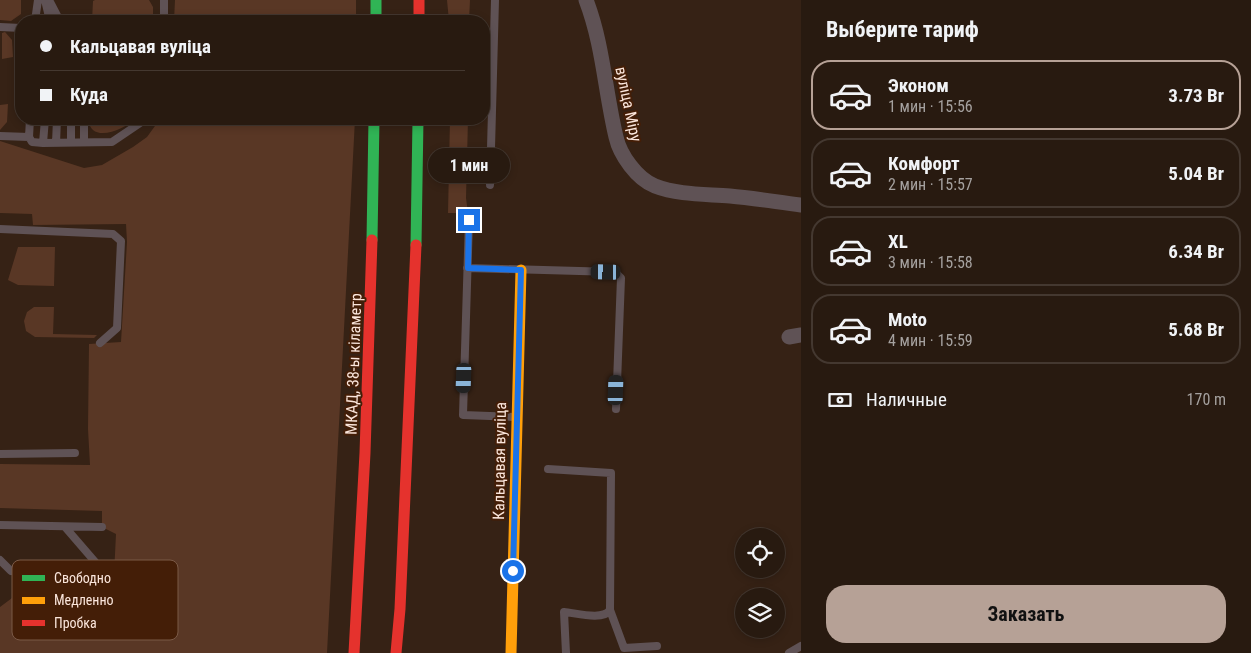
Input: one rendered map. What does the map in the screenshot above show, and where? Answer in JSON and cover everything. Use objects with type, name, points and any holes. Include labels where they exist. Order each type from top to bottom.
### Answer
[{"type":"main road","points":[[419,0],[419,15]]},
{"type":"main road","points":[[375,2],[376,15]]},
{"type":"main road","name":"МКАД, 38-ы кіламетр","points":[[354,653],[363,512],[373,265],[374,125]]},
{"type":"main road","points":[[396,653],[400,609],[418,206],[418,125]]},
{"type":"main road","name":"Кальцавая вуліца","points":[[511,653],[521,270]]},
{"type":"street","name":"вуліца Міру","points":[[586,0],[602,56],[616,139],[624,158],[637,173],[653,186],[679,192],[730,196],[801,206]]},
{"type":"lane","points":[[36,15],[38,0]]},
{"type":"lane","points":[[45,15],[46,0]]},
{"type":"lane","points":[[46,0],[49,15]]},
{"type":"lane","points":[[46,0],[52,15]]},
{"type":"lane","points":[[46,0],[56,15]]},
{"type":"lane","points":[[164,0],[164,15]]},
{"type":"lane","points":[[490,185],[495,0]]},
{"type":"lane","points":[[0,27],[15,28]]},
{"type":"lane","points":[[27,125],[32,142],[43,143],[112,142],[137,125]]},
{"type":"lane","points":[[29,132],[30,125]]},
{"type":"lane","points":[[43,143],[44,125]]},
{"type":"lane","points":[[56,142],[57,125]]},
{"type":"lane","points":[[71,125],[71,142]]},
{"type":"lane","points":[[84,125],[84,142]]},
{"type":"lane","points":[[0,136],[29,132]]},
{"type":"lane","points":[[469,220],[463,415],[516,417]]},
{"type":"lane","points":[[0,229],[113,234],[121,241],[116,328],[100,343]]},
{"type":"lane","points":[[468,268],[615,272],[621,278],[616,409]]},
{"type":"lane","points":[[0,454],[75,453]]},
{"type":"lane","points":[[548,469],[611,473],[610,610],[624,648],[657,646]]},
{"type":"lane","points":[[0,525],[65,528],[102,527]]},
{"type":"lane","points":[[65,528],[93,560]]},
{"type":"lane","points":[[0,560],[11,571]]},
{"type":"lane","points":[[566,653],[564,612],[602,616],[608,614],[610,610]]},
{"type":"lane","points":[[789,653],[801,646]]},
{"type":"shaded area","points":[[0,0],[21,0],[21,14],[15,15],[15,18],[11,21],[0,20]]},
{"type":"shaded area","points":[[149,0],[153,7],[153,15],[92,15],[93,1]]},
{"type":"shaded area","points":[[175,0],[356,0],[356,15],[174,15]]},
{"type":"shaded area","points":[[447,0],[470,0],[469,15],[448,15]]},
{"type":"shaded area","points":[[5,32],[12,40],[13,57],[2,59],[2,33]]},
{"type":"shaded area","points":[[8,104],[7,122],[0,130],[0,105]]},
{"type":"shaded area","points":[[90,125],[127,125],[116,130],[101,133]]},
{"type":"shaded area","points":[[156,125],[355,125],[327,653],[0,653],[0,607],[12,598],[12,640],[178,640],[178,560],[115,560],[116,534],[102,527],[102,511],[0,508],[0,464],[90,465],[88,429],[89,344],[121,342],[127,242],[126,224],[33,225],[32,214],[0,213],[0,141],[84,168],[102,165],[147,137]]},
{"type":"shaded area","points":[[450,125],[468,125],[466,198],[468,213],[448,213]]},
{"type":"shaded area","points":[[18,247],[55,247],[54,286],[18,285],[8,280]]},
{"type":"shaded area","points":[[34,307],[54,307],[53,334],[97,335],[94,338],[35,337],[26,331],[24,321],[27,312]]},
{"type":"traffic: fast","points":[[376,0],[376,15]]},
{"type":"traffic: fast","points":[[372,240],[374,125]]},
{"type":"traffic: fast","points":[[416,245],[418,125]]},
{"type":"traffic: slow","points":[[511,653],[521,270]]},
{"type":"traffic: jam","points":[[419,0],[419,15]]},
{"type":"traffic: jam","points":[[354,653],[365,453],[372,240]]},
{"type":"traffic: jam","points":[[396,653],[400,609],[416,245]]},
{"type":"route","points":[[469,220],[468,268],[521,270],[513,571]]}]
